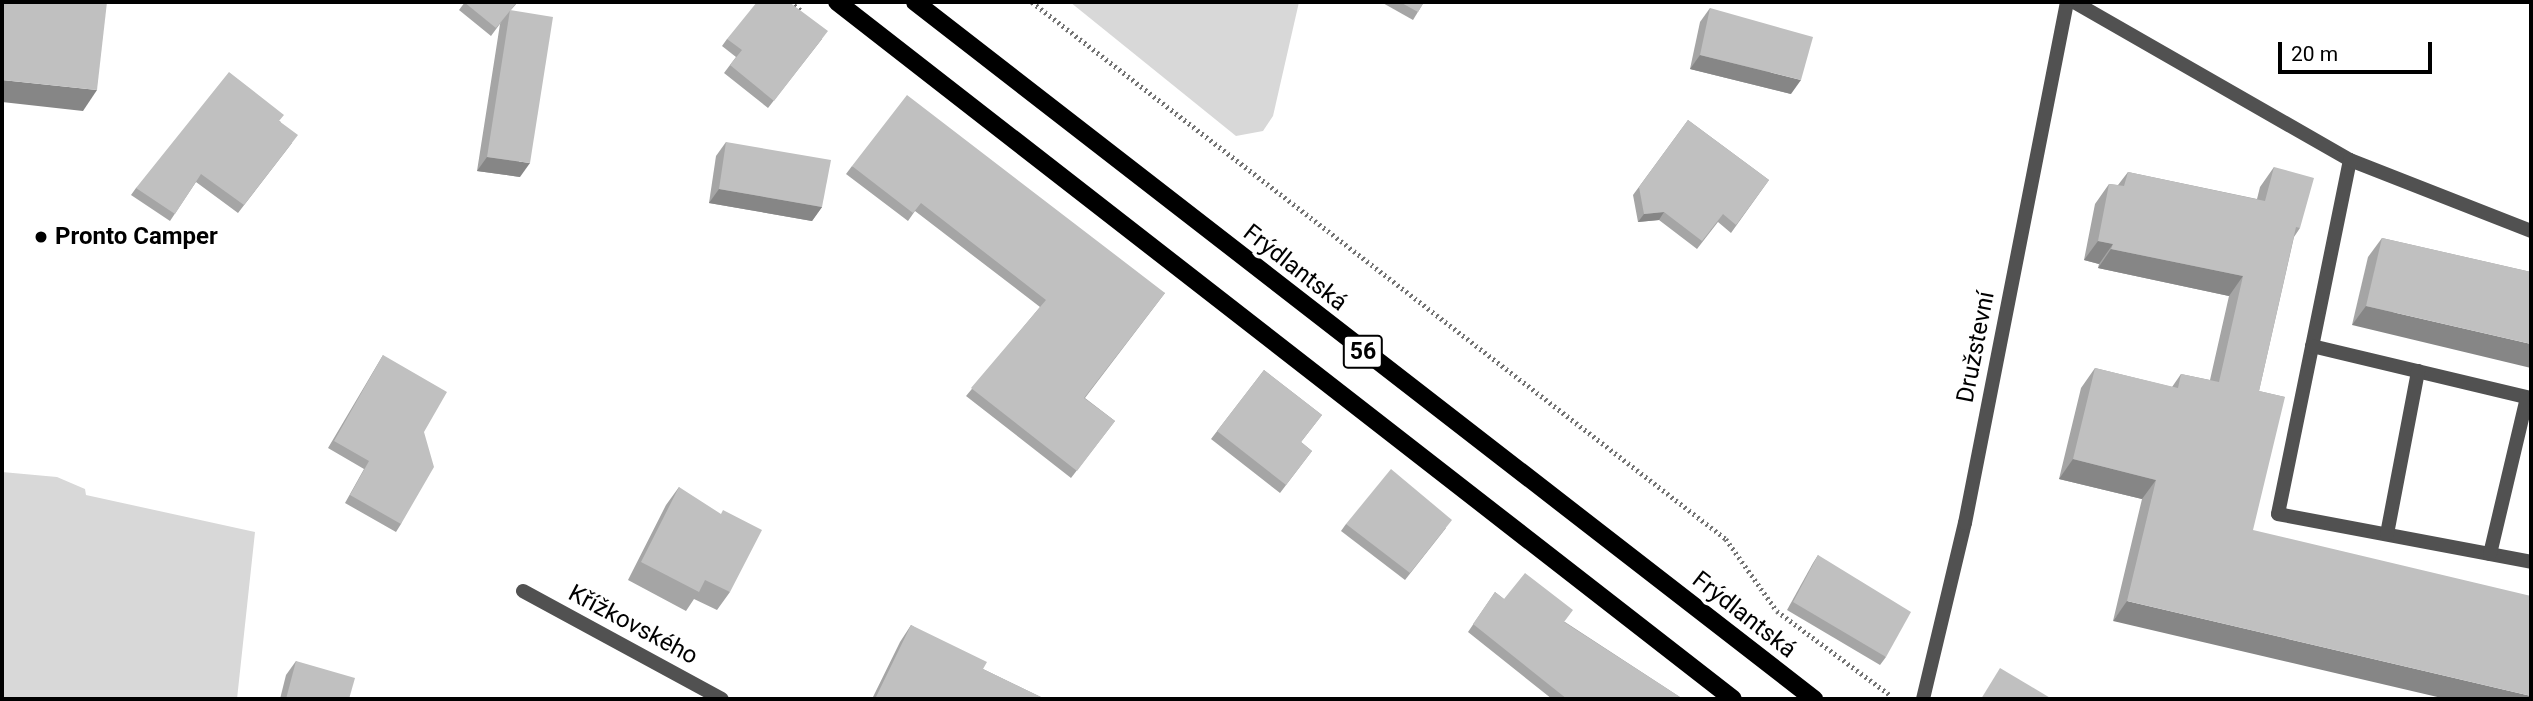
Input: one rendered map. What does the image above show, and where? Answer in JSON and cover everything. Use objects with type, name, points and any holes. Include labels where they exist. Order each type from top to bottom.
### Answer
[{"type":"main road","name":"56","points":[[837,2],[1733,699]]},
{"type":"main road","name":"Frýdlantská","points":[[915,2],[1814,699]]},
{"type":"street","name":"Družstevní","points":[[1923,699],[1965,523],[2067,2]]},
{"type":"street","points":[[2074,2],[2350,160],[2531,231]]},
{"type":"street","points":[[2350,160],[2278,513],[2531,562]]},
{"type":"street","points":[[2312,346],[2529,398],[2490,554]]},
{"type":"street","points":[[2388,534],[2418,371]]},
{"type":"street","name":"Křížkovského","points":[[523,591],[722,699]]},
{"type":"path","points":[[1032,2],[1726,539],[1777,611],[1897,699]]},
{"type":"shaded area","points":[[1070,2],[1299,2],[1273,116],[1263,131],[1236,136]]},
{"type":"shaded area","points":[[2,472],[57,477],[85,489],[86,495],[255,532],[237,699],[2,699]]},
{"type":"building","points":[[2,2],[107,2],[97,90],[2,80]]},
{"type":"building","points":[[464,2],[517,2],[496,28]]},
{"type":"building","points":[[757,2],[789,2],[828,31],[774,101],[730,65],[742,50],[727,39]]},
{"type":"building","points":[[1400,2],[1424,2],[1418,12]]},
{"type":"building","points":[[1710,8],[1813,37],[1801,80],[1700,55]]},
{"type":"building","points":[[510,10],[553,17],[530,163],[487,157]]},
{"type":"building","points":[[229,72],[284,115],[279,121],[298,135],[244,205],[201,174],[175,214],[136,188]]},
{"type":"building","points":[[907,95],[1165,293],[1084,398],[1115,421],[1077,471],[971,388],[1046,300],[921,203],[913,213],[852,166]]},
{"type":"building","points":[[1688,120],[1769,180],[1736,225],[1723,214],[1702,241],[1664,212],[1644,214],[1639,187]]},
{"type":"building","points":[[726,142],[831,160],[822,207],[719,189]]},
{"type":"building","points":[[2274,167],[2314,178],[2300,228],[2296,227],[2259,391],[2285,397],[2253,530],[2531,596],[2531,696],[2127,601],[2156,480],[2073,459],[2095,368],[2178,388],[2181,374],[2219,382],[2243,276],[2111,249],[2113,244],[2098,241],[2109,184],[2124,186],[2128,172],[2265,201]]},
{"type":"building","points":[[2382,238],[2531,272],[2531,344],[2366,306]]},
{"type":"building","points":[[383,355],[447,392],[424,432],[434,467],[401,524],[350,495],[369,461],[334,441]]},
{"type":"building","points":[[1264,370],[1322,415],[1301,442],[1312,451],[1286,485],[1217,431]]},
{"type":"building","points":[[1391,469],[1452,520],[1410,573],[1346,524]]},
{"type":"building","points":[[679,487],[721,514],[723,510],[762,530],[730,592],[705,580],[699,592],[641,562]]},
{"type":"building","points":[[1818,555],[1911,612],[1886,657],[1793,602]]},
{"type":"building","points":[[1525,573],[1573,610],[1564,622],[1683,699],[1567,699],[1473,624],[1495,592],[1504,599]]},
{"type":"building","points":[[911,625],[987,662],[983,669],[1045,699],[875,699]]},
{"type":"building","points":[[296,661],[355,678],[349,699],[286,699]]},
{"type":"building","points":[[2000,668],[2052,699],[1981,699]]},
{"type":"place","name":"Pronto Camper","points":[[41,237]]}]
